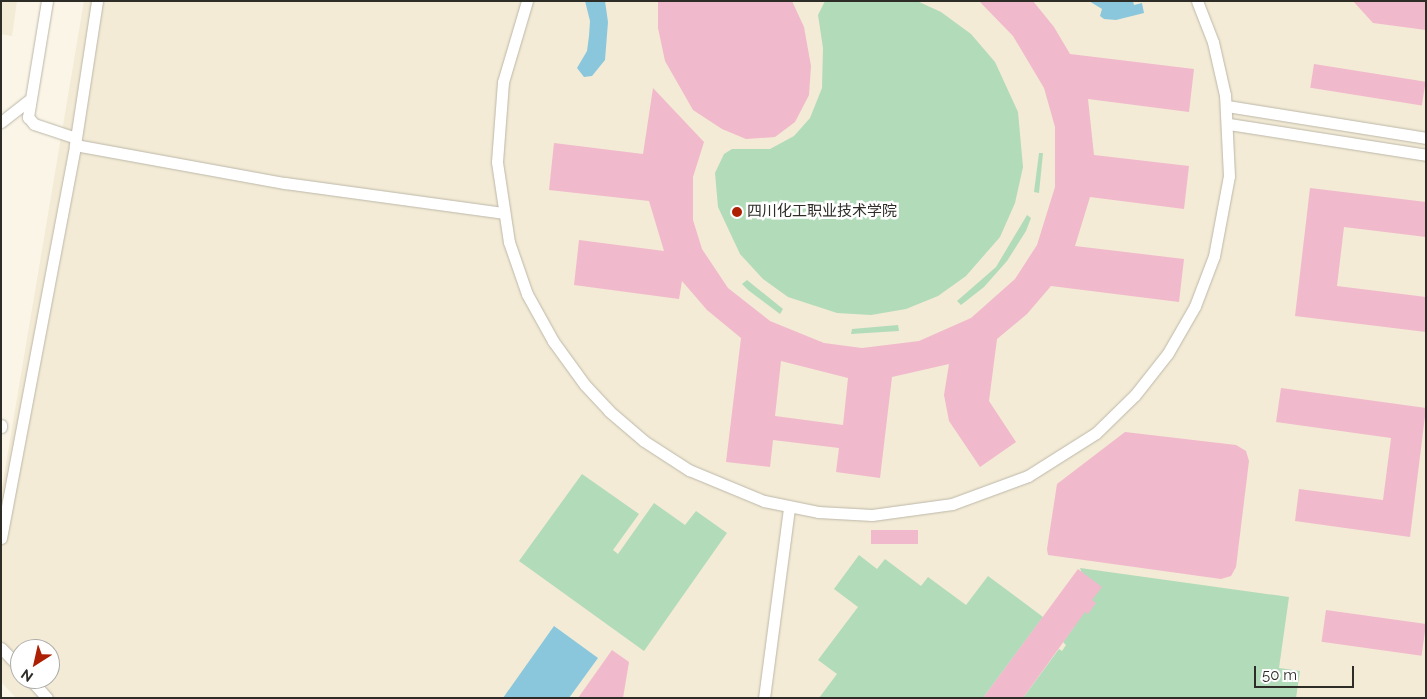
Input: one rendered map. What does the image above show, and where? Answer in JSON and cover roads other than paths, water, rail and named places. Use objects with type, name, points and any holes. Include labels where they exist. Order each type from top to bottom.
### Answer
[{"type":"street","points":[[47,1],[29,100],[28,117],[34,124],[75,142],[285,183],[503,214]]},
{"type":"street","points":[[1,538],[75,142],[97,1]]},
{"type":"street","points":[[525,2],[509,55],[499,108],[497,162],[503,214],[517,268],[539,318],[568,364],[603,405],[644,441],[689,470],[739,492],[789,507],[872,515],[952,504],[1028,476],[1096,433],[1152,375],[1182,330],[1206,281],[1226,203],[1229,124],[1227,106],[1213,42],[1197,1]]},
{"type":"street","points":[[1,122],[29,100]]},
{"type":"street","points":[[1227,106],[1426,138]]},
{"type":"street","points":[[1229,124],[1426,155]]},
{"type":"street","points":[[764,698],[789,507]]},
{"type":"street","points":[[1,648],[10,657]]},
{"type":"water","points":[[585,1],[605,1],[608,22],[605,60],[592,76],[584,77],[577,68],[587,51],[589,36],[590,21]]},
{"type":"water","points":[[1089,1],[1133,1],[1134,5],[1142,3],[1144,13],[1116,20],[1104,19],[1100,16],[1102,9]]},
{"type":"water","points":[[554,626],[598,658],[569,698],[503,698]]},
{"type":"place","name":"四川化工职业技术学院","points":[[737,212]]}]
